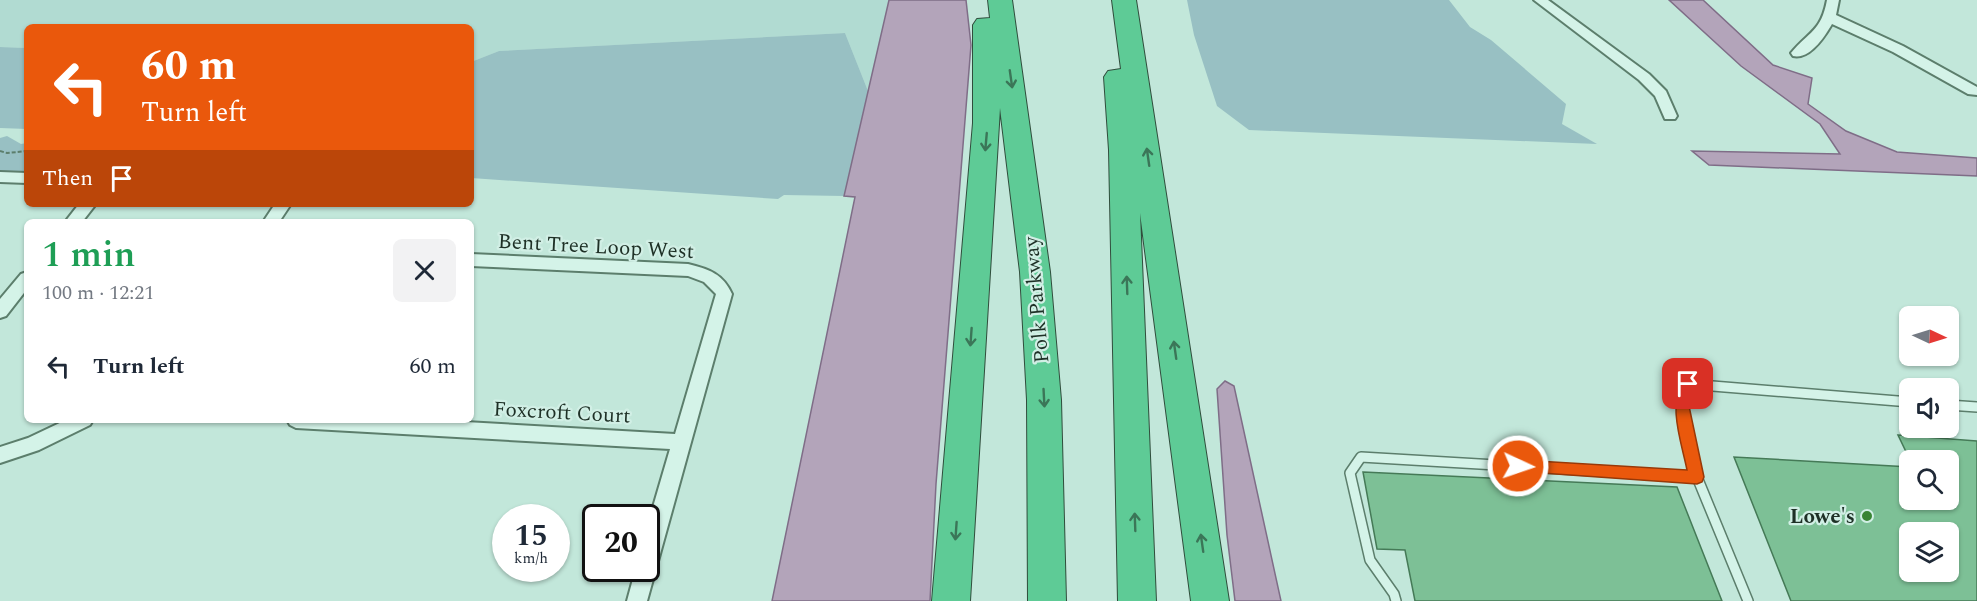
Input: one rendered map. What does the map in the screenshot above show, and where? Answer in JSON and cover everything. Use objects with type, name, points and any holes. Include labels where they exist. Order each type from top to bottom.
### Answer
[{"type":"highway","points":[[951,601],[987,123],[984,0]]},
{"type":"highway","name":"Polk Parkway","points":[[1000,0],[1035,272],[1044,400],[1047,601]]},
{"type":"highway","points":[[1110,0],[1123,150],[1137,601]]},
{"type":"highway","points":[[1124,0],[1210,601]]},
{"type":"street","points":[[1540,0],[1644,77],[1661,94],[1670,116]]},
{"type":"street","points":[[1798,53],[1813,43],[1823,31],[1833,0]]},
{"type":"street","points":[[1829,17],[1898,49],[1973,91]]},
{"type":"street","points":[[0,177],[24,178]]},
{"type":"street","points":[[76,219],[86,207]]},
{"type":"street","name":"Bent Tree Loop West","points":[[474,260],[688,270],[706,274],[716,281],[724,294],[681,442]]},
{"type":"street","points":[[0,311],[24,282]]},
{"type":"street","points":[[0,455],[33,444],[78,423]]},
{"type":"street","name":"Foxcroft Court","points":[[348,423],[681,442]]},
{"type":"street","points":[[660,517],[681,442]]},
{"type":"street","points":[[637,601],[642,582]]},
{"type":"lane","points":[[1748,601],[1697,477],[1682,406],[1688,384],[1899,401]]},
{"type":"lane","points":[[1959,406],[1977,407]]},
{"type":"lane","points":[[1396,601],[1394,594],[1370,560],[1350,473],[1361,457],[1697,477]]},
{"type":"path","points":[[0,151],[8,153],[24,151]]},
{"type":"shaded area","points":[[0,0],[889,0],[868,91],[845,33],[499,51],[474,61],[474,24],[24,24],[24,48],[0,47]]},
{"type":"shaded area","points":[[889,0],[966,0],[971,45],[936,484],[930,601],[772,601],[855,197],[844,196]]},
{"type":"shaded area","points":[[1187,0],[1449,0],[1470,27],[1491,40],[1566,104],[1562,124],[1597,144],[1249,130],[1217,106],[1194,35]]},
{"type":"shaded area","points":[[1669,0],[1703,0],[1773,65],[1812,78],[1808,104],[1846,131],[1897,152],[1977,158],[1977,176],[1709,165],[1692,151],[1840,154],[1820,124],[1741,66]]},
{"type":"shaded area","points":[[845,33],[868,91],[844,196],[784,195],[778,199],[474,178],[474,61],[499,51]]},
{"type":"shaded area","points":[[0,47],[24,48],[24,129],[0,128]]},
{"type":"shaded area","points":[[7,136],[24,144],[24,178],[0,176],[0,138]]},
{"type":"shaded area","points":[[1225,381],[1234,386],[1281,601],[1235,601],[1227,535],[1217,389]]},
{"type":"building","name":"Lowe's","points":[[1899,438],[1977,441],[1977,601],[1791,601],[1734,457],[1899,466],[1899,510],[1959,510],[1959,450],[1905,450]]},
{"type":"building","points":[[1363,472],[1677,487],[1722,601],[1415,601],[1405,550],[1377,549]]},
{"type":"place","name":"Lowe's","points":[[1867,516]]},
{"type":"route","points":[[1518,466],[1697,477],[1682,406],[1688,384]]}]
